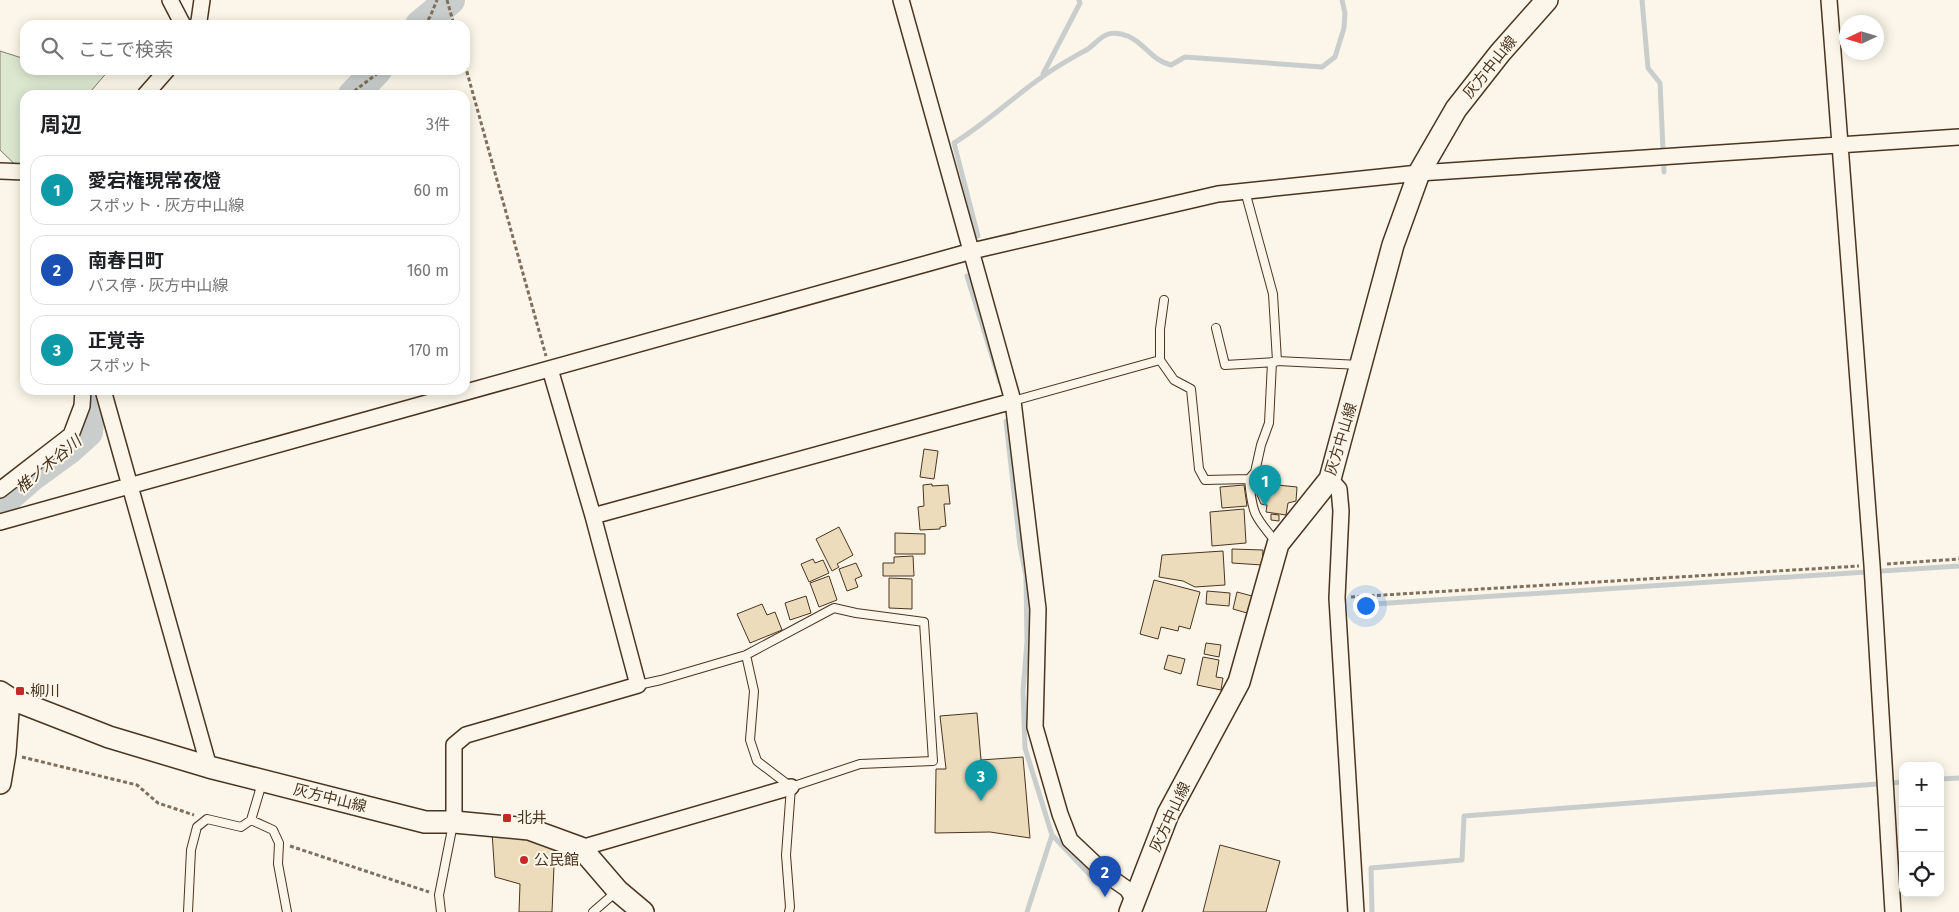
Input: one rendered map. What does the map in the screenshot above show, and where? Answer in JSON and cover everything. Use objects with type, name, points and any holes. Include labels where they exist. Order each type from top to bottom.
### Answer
[{"type":"main road","name":"灰方中山線","points":[[1132,906],[1168,814],[1239,682],[1278,544],[1330,479],[1393,246],[1419,172],[1456,109],[1500,53],[1547,0]]},
{"type":"main road","name":"灰方中山線","points":[[5,695],[109,737],[263,781],[425,822],[454,822],[529,829],[581,848],[618,891],[644,912]]},
{"type":"main road","points":[[0,783],[5,753],[5,695]]},
{"type":"street","points":[[170,0],[180,20]]},
{"type":"street","points":[[199,20],[202,0]]},
{"type":"street","points":[[901,0],[1013,401],[1038,609],[1035,727],[1060,814],[1070,840],[1107,875],[1127,889],[1132,906]]},
{"type":"street","points":[[1829,0],[1872,565],[1893,912]]},
{"type":"street","points":[[149,90],[162,75]]},
{"type":"street","points":[[470,391],[972,251],[1218,194],[1419,172],[1959,137]]},
{"type":"street","points":[[0,171],[20,172]]},
{"type":"street","points":[[454,822],[454,744],[466,735],[638,685],[593,516],[550,369]]},
{"type":"street","points":[[0,490],[71,435],[82,406],[83,395]]},
{"type":"street","points":[[104,395],[209,767]]},
{"type":"street","points":[[0,522],[457,395]]},
{"type":"street","points":[[593,516],[1013,401]]},
{"type":"street","points":[[1330,479],[1339,489],[1341,512],[1337,598],[1356,912]]},
{"type":"street","points":[[581,848],[791,787]]},
{"type":"lane","points":[[1245,191],[1273,294],[1274,362],[1269,423],[1261,445],[1255,472],[1249,479],[1251,506],[1258,521],[1278,544]]},
{"type":"lane","points":[[1164,300],[1160,329],[1160,360],[1174,380],[1191,389],[1199,469],[1204,480],[1249,479]]},
{"type":"lane","points":[[1216,328],[1224,365],[1274,362],[1362,365]]},
{"type":"lane","points":[[1013,401],[1160,360]]},
{"type":"lane","points":[[638,685],[746,655],[834,608],[856,613],[924,622],[933,761],[860,764],[791,787]]},
{"type":"lane","points":[[746,655],[754,691],[750,740],[758,761],[791,787]]},
{"type":"lane","points":[[188,912],[190,850],[197,827],[206,819],[241,827],[252,820],[263,781]]},
{"type":"lane","points":[[788,912],[790,907],[786,855],[791,787]]},
{"type":"lane","points":[[252,820],[273,830],[280,843],[278,864],[287,912]]},
{"type":"lane","points":[[441,912],[439,895],[454,822]]},
{"type":"lane","points":[[593,912],[618,891]]},
{"type":"path","points":[[428,20],[437,0]]},
{"type":"path","points":[[447,0],[453,20]]},
{"type":"path","points":[[356,90],[375,75]]},
{"type":"path","points":[[468,75],[550,369]]},
{"type":"path","points":[[1337,598],[1959,559]]},
{"type":"path","points":[[5,753],[137,785],[158,803],[206,819]]},
{"type":"path","points":[[280,843],[439,895]]},
{"type":"green space","points":[[0,51],[20,57],[20,75],[105,75],[92,90],[20,90],[20,169],[0,150]]},
{"type":"building","points":[[924,449],[938,451],[934,479],[920,477]]},
{"type":"building","points":[[1258,483],[1297,487],[1296,501],[1288,503],[1286,515],[1266,512],[1267,505],[1261,504],[1257,495]]},
{"type":"building","points":[[932,484],[932,486],[948,485],[950,504],[944,504],[946,526],[940,527],[940,529],[920,530],[918,507],[924,506],[923,485]]},
{"type":"building","points":[[1244,485],[1247,506],[1222,508],[1220,487]]},
{"type":"building","points":[[1244,509],[1246,543],[1212,546],[1210,512]]},
{"type":"building","points":[[1271,514],[1279,515],[1279,521],[1271,520]]},
{"type":"building","points":[[839,527],[853,555],[837,564],[839,567],[832,571],[816,539]]},
{"type":"building","points":[[895,533],[925,534],[925,554],[895,554]]},
{"type":"building","points":[[1232,549],[1263,550],[1262,565],[1232,563]]},
{"type":"building","points":[[1223,551],[1225,585],[1195,587],[1183,581],[1159,577],[1162,555]]},
{"type":"building","points":[[913,556],[914,576],[883,576],[883,563],[894,563],[894,557]]},
{"type":"building","points":[[813,559],[815,563],[823,560],[829,573],[809,582],[801,564]]},
{"type":"building","points":[[856,563],[862,576],[855,579],[858,587],[847,591],[839,569]]},
{"type":"building","points":[[829,576],[837,600],[819,607],[810,583]]},
{"type":"building","points":[[889,578],[912,579],[912,609],[889,608]]},
{"type":"building","points":[[1154,580],[1200,592],[1190,629],[1179,626],[1178,631],[1161,627],[1158,639],[1140,634]]},
{"type":"building","points":[[1207,591],[1230,593],[1229,606],[1206,604]]},
{"type":"building","points":[[1237,592],[1252,596],[1247,613],[1233,609]]},
{"type":"building","points":[[806,596],[811,613],[790,620],[785,603]]},
{"type":"building","points":[[762,604],[767,615],[775,612],[782,630],[750,643],[737,614]]},
{"type":"building","points":[[1206,643],[1221,645],[1219,657],[1204,654]]},
{"type":"building","points":[[1168,655],[1185,659],[1181,674],[1164,669]]},
{"type":"building","points":[[1203,657],[1219,660],[1216,677],[1223,678],[1221,690],[1197,685]]},
{"type":"building","points":[[977,713],[981,760],[1023,757],[1030,838],[990,832],[935,833],[936,769],[946,769],[940,716]]},
{"type":"building","name":"公民館","points":[[492,832],[555,843],[552,912],[519,912],[520,884],[495,877]]},
{"type":"building","points":[[1220,845],[1280,861],[1266,912],[1203,912]]},
{"type":"waterway","name":"椎ノ木谷川","points":[[426,20],[450,0]]},
{"type":"waterway","points":[[1043,74],[1080,3],[1079,0]]},
{"type":"waterway","points":[[978,236],[954,143],[977,128],[1042,77],[1088,49],[1103,36],[1115,33],[1128,36],[1158,59],[1171,65],[1185,57],[1322,67],[1335,57],[1344,28],[1345,13],[1342,0]]},
{"type":"waterway","points":[[1642,0],[1648,68],[1660,83],[1664,172]]},
{"type":"waterway","name":"椎ノ木谷川","points":[[358,90],[372,75]]},
{"type":"waterway","points":[[967,276],[1000,382]]},
{"type":"waterway","name":"椎ノ木谷川","points":[[0,504],[88,432],[92,395]]},
{"type":"waterway","points":[[1006,421],[1020,546],[1026,576],[1027,642],[1023,691],[1025,748],[1052,835],[1091,876]]},
{"type":"waterway","points":[[1358,605],[1959,566]]},
{"type":"waterway","points":[[1944,779],[1959,778]]},
{"type":"waterway","points":[[1372,912],[1371,868],[1462,860],[1464,816],[1899,782]]},
{"type":"waterway","points":[[1027,912],[1052,835]]},
{"type":"place","name":"愛宕権現常夜燈","points":[[1265,506]]},
{"type":"place","name":"柳川","points":[[20,691]]},
{"type":"place","name":"正覚寺","points":[[981,801]]},
{"type":"place","name":"北井","points":[[507,818]]},
{"type":"place","name":"公民館","points":[[524,860]]},
{"type":"place","name":"南春日町","points":[[1105,897]]}]
